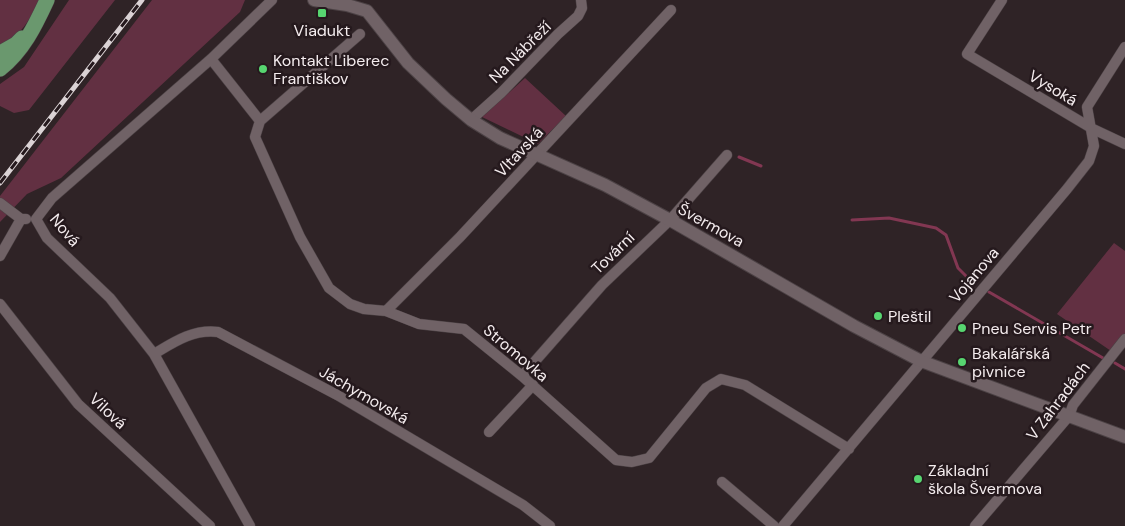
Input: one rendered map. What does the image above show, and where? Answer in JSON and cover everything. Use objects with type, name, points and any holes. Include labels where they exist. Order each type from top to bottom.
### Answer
[{"type":"highway","points":[[0,69],[14,58],[35,25],[47,0]]},
{"type":"highway","points":[[0,53],[16,44],[35,25]]},
{"type":"street","name":"Nová","points":[[250,526],[154,354],[110,298],[48,238],[36,220],[52,198],[211,59],[272,0]]},
{"type":"street","name":"Švermova","points":[[314,0],[347,5],[367,11],[408,63],[471,120],[500,138],[605,185],[670,220],[854,326],[921,361],[1125,437]]},
{"type":"street","name":"Na Nábřeží","points":[[471,120],[578,16],[582,0]]},
{"type":"street","name":"Vysoká","points":[[1002,0],[967,54],[1093,129],[1125,144]]},
{"type":"street","name":"Vltavská","points":[[386,311],[460,237],[671,10]]},
{"type":"street","points":[[211,59],[260,121],[360,34]]},
{"type":"street","name":"Vojanova","points":[[783,526],[1067,189],[1088,161],[1094,146],[1093,129],[1087,107],[1125,47]]},
{"type":"street","name":"Stromovka","points":[[260,121],[255,138],[300,237],[330,288],[350,304],[364,309],[386,311],[419,324],[464,329],[522,376],[616,460],[632,462],[649,458],[706,388],[721,380],[745,385],[849,449]]},
{"type":"street","name":"Tovární","points":[[522,376],[602,285],[670,220],[727,154]]},
{"type":"street","points":[[0,203],[21,219],[36,220]]},
{"type":"street","points":[[0,256],[21,219]]},
{"type":"street","name":"Vilová","points":[[0,304],[78,404],[210,526]]},
{"type":"street","name":"Jáchymovská","points":[[154,354],[179,339],[198,332],[210,331],[227,336],[339,396],[522,505],[550,526]]},
{"type":"street","name":"V Zahradách","points":[[975,526],[1069,416],[1072,405],[1125,339]]},
{"type":"street","points":[[489,432],[533,386]]},
{"type":"street","points":[[722,482],[774,526]]},
{"type":"shaded area","points":[[0,0],[40,0],[24,27],[14,38],[0,47]]},
{"type":"shaded area","points":[[69,0],[115,0],[29,110],[14,113],[0,106],[0,84],[24,67]]},
{"type":"shaded area","points":[[152,0],[245,0],[240,12],[61,178],[27,194],[0,222],[0,196]]},
{"type":"shaded area","points":[[525,78],[566,116],[538,144],[482,117]]},
{"type":"shaded area","points":[[1114,243],[1125,251],[1125,334],[1111,351],[1057,314]]},
{"type":"waterway","points":[[739,157],[761,166]]},
{"type":"waterway","points":[[852,220],[889,218],[936,228],[946,235],[958,268],[974,284]]},
{"type":"waterway","points":[[989,292],[1103,358]]},
{"type":"waterway","points":[[1115,363],[1125,369]]},
{"type":"railway","points":[[0,183],[142,0]]},
{"type":"place","name":"Viadukt","points":[[322,13]]},
{"type":"place","name":"Kontakt Liberec Františkov","points":[[263,69]]},
{"type":"place","name":"Pleštil","points":[[878,316]]},
{"type":"place","name":"Pneu Servis Petr","points":[[962,328]]},
{"type":"place","name":"Bakalářská pivnice","points":[[962,362]]},
{"type":"place","name":"Základní škola Švermova","points":[[918,479]]}]
